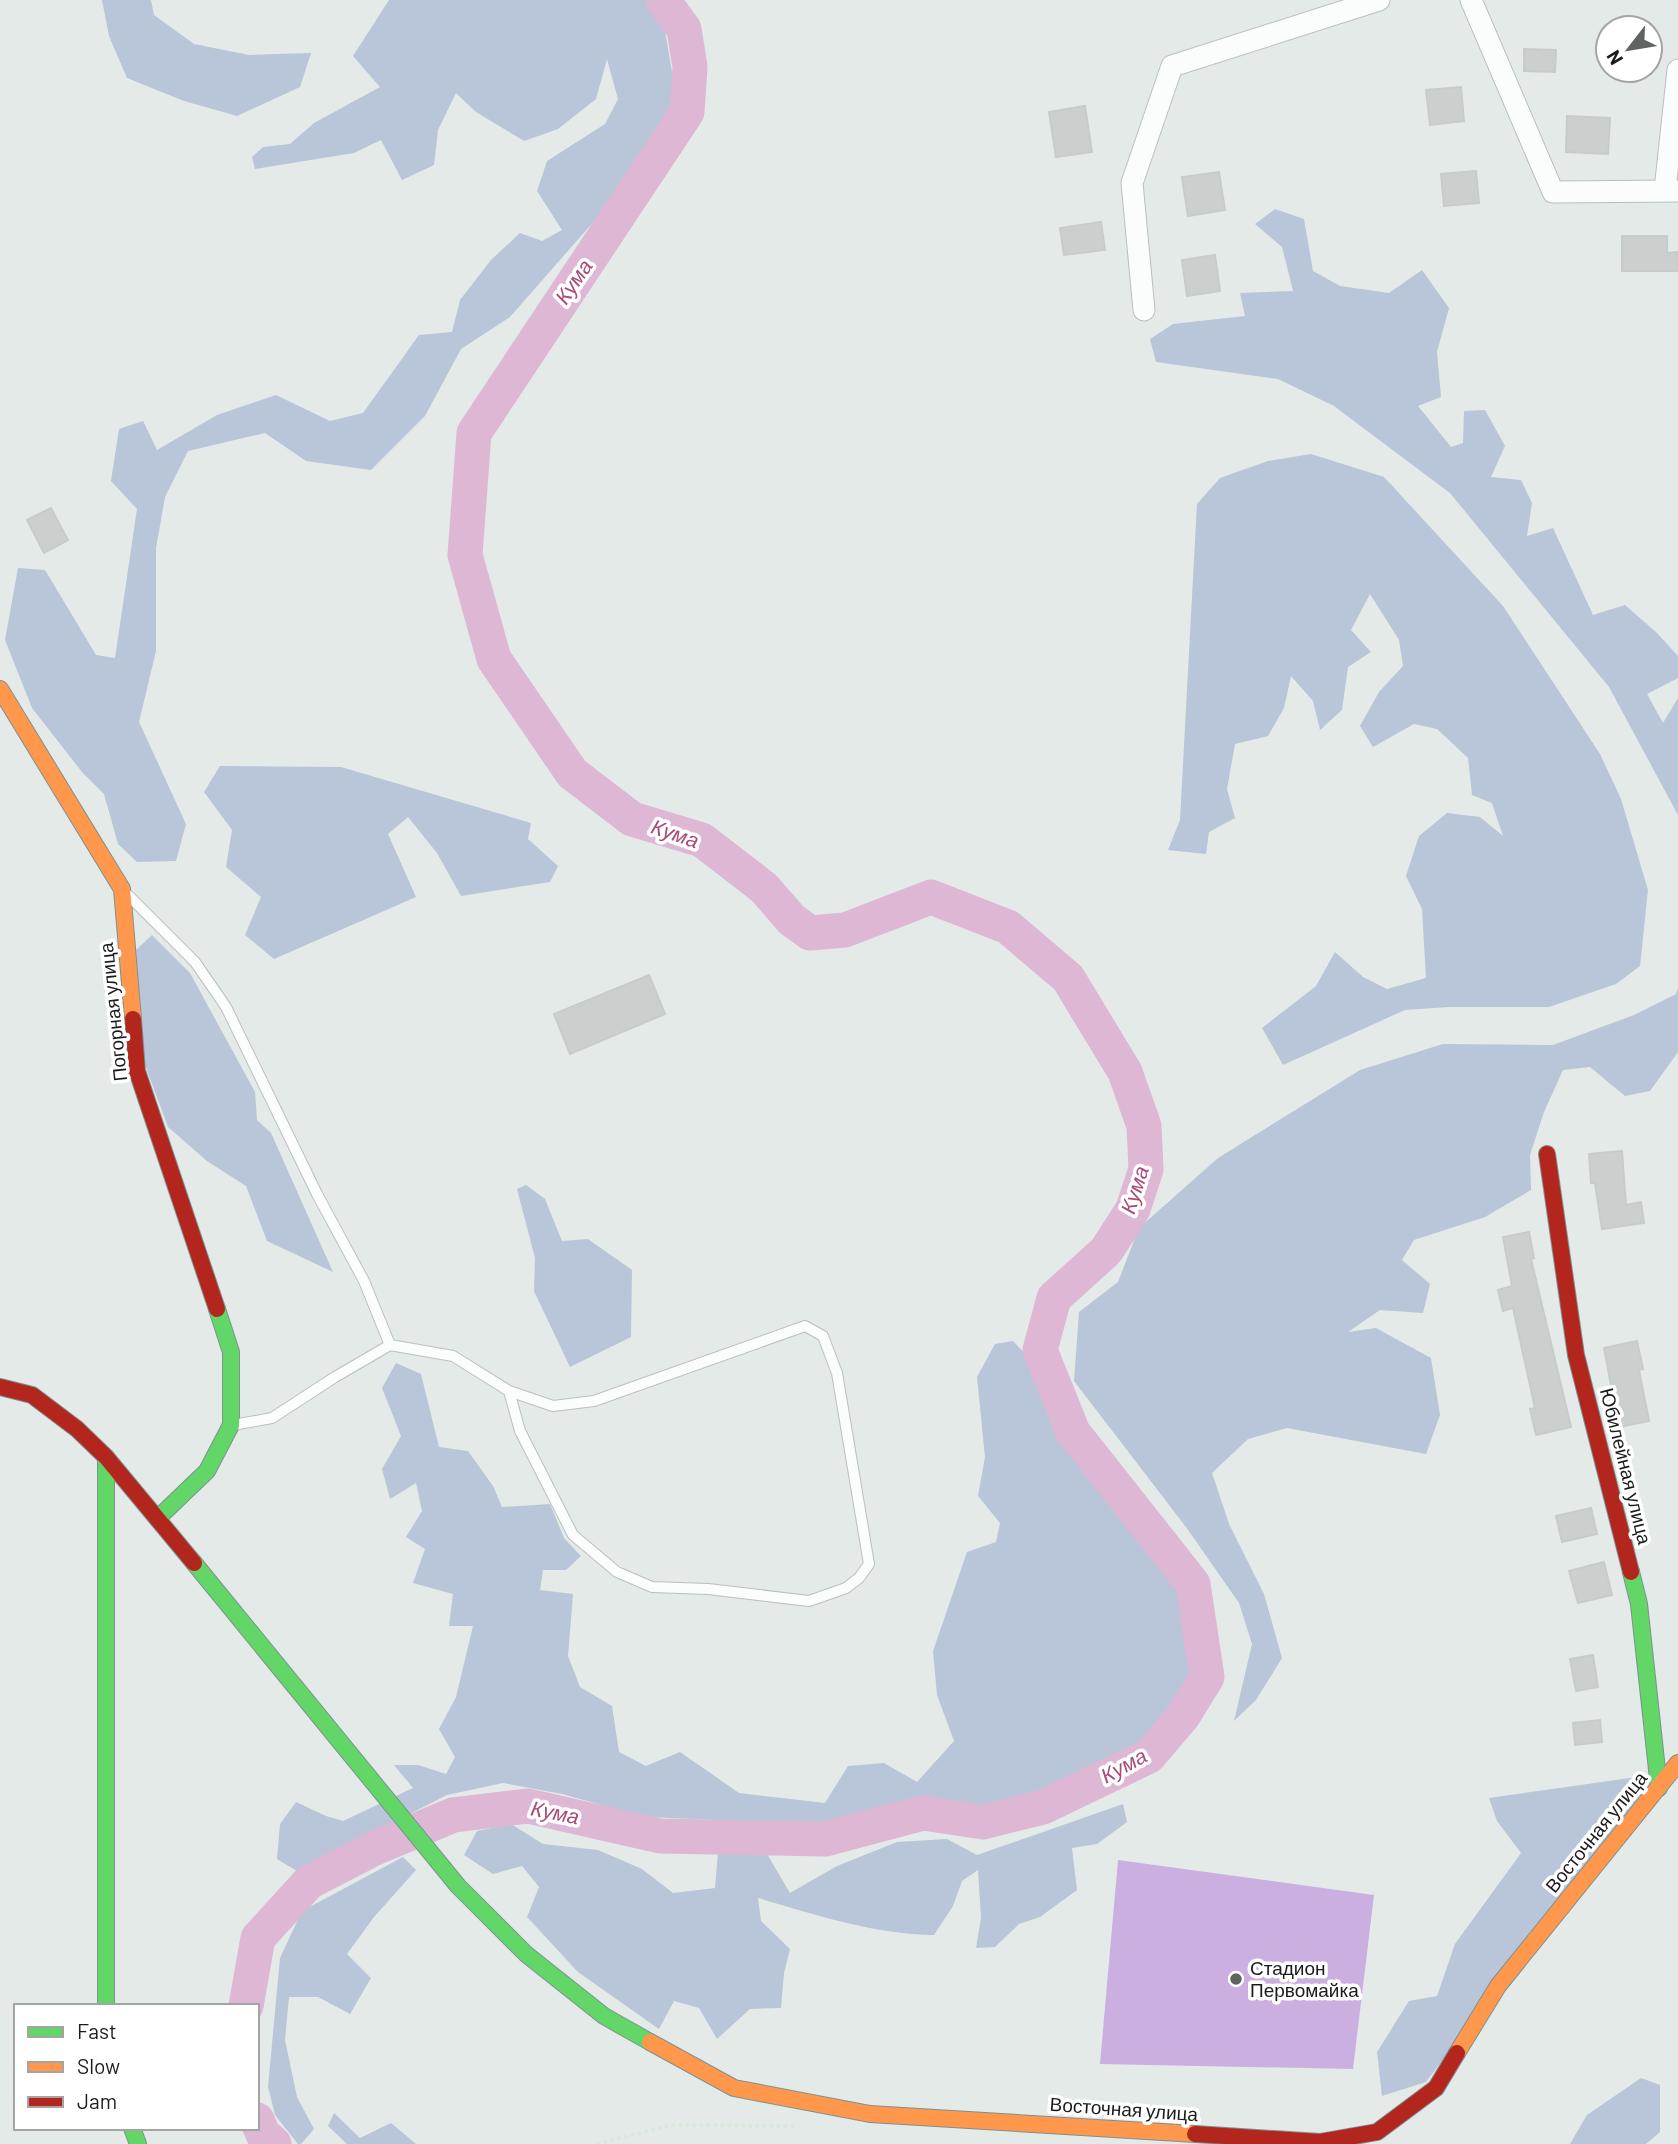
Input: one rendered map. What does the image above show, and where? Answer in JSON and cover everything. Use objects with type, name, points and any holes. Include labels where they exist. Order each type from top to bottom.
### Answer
[{"type":"street","points":[[1144,310],[1132,183],[1172,65],[1379,0]]},
{"type":"street","points":[[1471,0],[1553,192],[1672,190],[1678,70]]},
{"type":"street","name":"Погорная улица","points":[[0,689],[122,889],[137,1071],[231,1352],[231,1425]]},
{"type":"street","name":"Юбилейная улица","points":[[1547,1154],[1576,1355],[1639,1604],[1659,1788]]},
{"type":"street","name":"Восточная улица","points":[[0,1387],[32,1395],[77,1429],[106,1457],[458,1886],[526,1954],[604,2016],[734,2088],[870,2114],[1320,2142],[1377,2132],[1436,2088],[1498,1986],[1678,1763]]},
{"type":"street","points":[[158,1518],[207,1471],[231,1425]]},
{"type":"street","points":[[106,1457],[106,2004]]},
{"type":"lane","points":[[122,889],[195,962],[226,1007],[317,1194],[364,1281],[390,1345]]},
{"type":"lane","points":[[231,1425],[272,1418],[390,1345],[453,1356],[509,1391],[554,1406],[594,1401],[805,1326],[823,1336],[837,1373],[869,1564],[859,1578],[846,1588],[809,1601],[708,1589],[652,1587],[617,1572],[572,1535],[520,1431],[509,1391]]},
{"type":"path","points":[[597,2144],[671,2125],[790,2127],[803,2123]]},
{"type":"shaded area","points":[[102,0],[151,0],[154,15],[194,44],[249,55],[311,53],[300,87],[237,116],[184,101],[127,78],[109,36]]},
{"type":"shaded area","points":[[389,0],[648,0],[664,25],[677,101],[602,212],[510,317],[461,349],[425,416],[371,470],[306,461],[265,433],[188,451],[165,497],[156,548],[156,651],[139,722],[186,824],[176,861],[137,862],[118,844],[104,794],[82,772],[32,708],[5,640],[18,568],[45,570],[96,655],[115,658],[137,509],[111,481],[119,429],[143,421],[157,450],[217,415],[276,395],[330,421],[363,413],[419,335],[452,332],[460,300],[491,260],[520,233],[542,241],[562,230],[537,191],[547,161],[605,124],[618,99],[607,59],[596,99],[558,129],[524,141],[476,112],[456,93],[438,130],[434,165],[402,180],[381,140],[354,153],[255,169],[252,157],[263,147],[290,144],[314,123],[380,87],[353,56]]},
{"type":"shaded area","points":[[1275,209],[1304,219],[1313,271],[1340,286],[1389,293],[1422,270],[1449,308],[1437,352],[1441,397],[1418,406],[1451,447],[1463,443],[1464,411],[1485,410],[1505,446],[1491,477],[1521,480],[1532,503],[1527,536],[1553,528],[1593,615],[1625,605],[1678,656],[1678,678],[1647,694],[1663,723],[1678,698],[1678,815],[1609,687],[1450,493],[1334,406],[1278,379],[1156,362],[1150,339],[1173,324],[1245,316],[1240,293],[1293,291],[1282,247],[1255,224]]},
{"type":"shaded area","points":[[1311,454],[1384,477],[1503,606],[1600,754],[1621,799],[1648,890],[1640,966],[1616,984],[1549,1007],[1405,1010],[1283,1065],[1262,1028],[1316,986],[1335,952],[1363,977],[1387,989],[1426,978],[1422,909],[1406,876],[1419,836],[1447,813],[1480,817],[1503,836],[1492,803],[1472,795],[1468,758],[1437,729],[1414,724],[1373,747],[1360,726],[1379,692],[1403,666],[1399,640],[1370,594],[1351,630],[1371,652],[1348,667],[1342,710],[1320,730],[1313,701],[1291,676],[1284,708],[1268,736],[1235,744],[1227,789],[1235,818],[1209,832],[1206,854],[1168,850],[1180,820],[1197,504],[1220,478],[1268,461]]},
{"type":"shaded area","points":[[220,766],[341,767],[531,823],[528,839],[558,866],[550,882],[461,896],[437,853],[408,817],[388,834],[416,897],[274,959],[245,935],[261,897],[226,867],[232,830],[204,792]]},
{"type":"shaded area","points":[[152,935],[190,973],[255,1092],[257,1120],[271,1133],[333,1272],[267,1241],[246,1186],[207,1161],[168,1127],[145,1065],[136,950]]},
{"type":"shaded area","points":[[1678,988],[1678,1052],[1650,1091],[1625,1096],[1590,1067],[1563,1070],[1544,1112],[1530,1155],[1531,1190],[1485,1217],[1414,1240],[1402,1260],[1430,1284],[1423,1313],[1380,1310],[1348,1332],[1376,1328],[1431,1358],[1440,1415],[1426,1454],[1287,1428],[1248,1439],[1212,1473],[1229,1524],[1264,1594],[1282,1658],[1256,1700],[1234,1721],[1252,1644],[1239,1603],[1186,1527],[1074,1381],[1079,1312],[1118,1282],[1139,1228],[1218,1158],[1360,1070],[1443,1044],[1553,1045],[1634,1015],[1676,994]]},
{"type":"shaded area","points":[[526,1185],[545,1199],[562,1241],[588,1239],[632,1270],[631,1337],[570,1367],[534,1291],[535,1258],[517,1189]]},
{"type":"shaded area","points":[[1013,1341],[1027,1356],[1063,1446],[1183,1585],[1197,1673],[1141,1745],[1043,1793],[979,1810],[922,1798],[831,1825],[645,1817],[562,1794],[503,1783],[447,1795],[297,1871],[277,1859],[280,1824],[296,1802],[343,1821],[413,1788],[394,1765],[418,1765],[446,1774],[455,1757],[439,1729],[456,1697],[473,1626],[449,1626],[453,1594],[413,1583],[425,1549],[406,1537],[422,1511],[416,1483],[390,1499],[382,1469],[401,1436],[382,1388],[396,1363],[421,1374],[439,1447],[468,1451],[493,1486],[502,1507],[550,1504],[564,1538],[581,1556],[566,1570],[543,1570],[540,1590],[573,1594],[568,1656],[580,1687],[612,1706],[619,1752],[646,1766],[680,1752],[739,1793],[825,1803],[848,1766],[884,1763],[917,1782],[954,1741],[937,1695],[933,1651],[967,1552],[996,1542],[1000,1523],[978,1496],[985,1457],[977,1377],[995,1344]]},
{"type":"shaded area","points":[[1637,1777],[1645,1789],[1426,2082],[1382,2096],[1377,2052],[1409,2001],[1437,1996],[1455,1944],[1521,1853],[1497,1821],[1489,1798]]},
{"type":"shaded area","points":[[1123,1804],[1127,1822],[1097,1844],[1072,1848],[1077,1890],[1040,1917],[1019,1924],[995,1947],[976,1948],[981,1918],[978,1870],[962,1881],[953,1906],[934,1935],[867,1927],[758,1898],[761,1921],[790,1949],[784,1973],[781,2008],[750,2009],[717,2039],[699,2008],[674,2001],[659,2029],[578,1972],[527,1917],[539,1887],[522,1866],[493,1874],[464,1855],[477,1831],[511,1824],[543,1844],[598,1850],[642,1869],[673,1893],[715,1888],[718,1852],[767,1854],[790,1893],[837,1866],[897,1842],[947,1839],[977,1855]]},
{"type":"shaded area","points":[[403,1857],[416,1870],[374,1917],[347,1954],[371,1978],[350,2014],[318,1997],[289,1997],[285,2040],[297,2097],[314,2129],[298,2144],[275,2115],[268,2087],[280,1958],[302,1911]]},
{"type":"shaded area","name":"Стадион Первомайка","points":[[1118,1860],[1374,1895],[1353,2069],[1100,2064]]},
{"type":"shaded area","points":[[1641,2078],[1660,2085],[1660,2132],[1646,2144],[1570,2144],[1587,2115]]},
{"type":"shaded area","points":[[334,2113],[360,2138],[391,2123],[416,2144],[347,2144],[328,2126]]},
{"type":"building","points":[[1524,49],[1556,50],[1555,72],[1524,71]]},
{"type":"building","points":[[1461,87],[1464,121],[1430,125],[1426,90]]},
{"type":"building","points":[[1085,106],[1092,152],[1056,157],[1049,112]]},
{"type":"building","points":[[1567,116],[1610,118],[1608,154],[1566,152]]},
{"type":"building","points":[[1476,171],[1479,203],[1444,206],[1441,174]]},
{"type":"building","points":[[1219,172],[1225,210],[1188,216],[1182,177]]},
{"type":"building","points":[[1101,222],[1105,250],[1064,255],[1060,228]]},
{"type":"building","points":[[1622,236],[1667,236],[1667,253],[1678,252],[1678,271],[1622,271]]},
{"type":"building","points":[[1215,255],[1220,291],[1187,296],[1182,260]]},
{"type":"building","points":[[51,508],[68,540],[44,553],[27,520]]},
{"type":"building","points":[[649,975],[665,1014],[570,1054],[554,1014]]},
{"type":"building","points":[[1622,1151],[1626,1205],[1641,1202],[1644,1223],[1602,1229],[1595,1183],[1591,1183],[1589,1154]]},
{"type":"building","points":[[1529,1232],[1534,1258],[1531,1259],[1571,1427],[1536,1435],[1530,1409],[1535,1408],[1513,1308],[1503,1311],[1498,1290],[1512,1286],[1503,1237]]},
{"type":"building","points":[[1637,1341],[1643,1369],[1639,1370],[1649,1421],[1619,1427],[1604,1348]]},
{"type":"building","points":[[1591,1508],[1597,1534],[1562,1542],[1556,1516]]},
{"type":"building","points":[[1604,1562],[1612,1595],[1578,1603],[1569,1571]]},
{"type":"building","points":[[1593,1655],[1598,1687],[1576,1691],[1570,1659]]},
{"type":"building","points":[[1600,1720],[1602,1742],[1575,1745],[1573,1723]]},
{"type":"waterway","name":"Кума","points":[[246,2004],[258,1938],[309,1882],[377,1847],[453,1815],[528,1806],[660,1836],[825,1839],[923,1813],[983,1822],[1043,1807],[1149,1756],[1183,1716],[1207,1677],[1193,1584],[1073,1432],[1040,1350],[1054,1298],[1106,1251],[1133,1209],[1146,1169],[1144,1126],[1125,1072],[1068,978],[1008,927],[931,897],[845,930],[810,933],[792,920],[764,888],[702,840],[632,819],[572,773],[494,659],[465,555],[474,433],[687,112],[690,67],[684,29],[663,0]]},
{"type":"waterway","name":"Кума","points":[[259,2125],[263,2134],[274,2144]]},
{"type":"traffic: fast","points":[[158,1518],[207,1471],[231,1425],[231,1352],[217,1309]]},
{"type":"traffic: fast","points":[[106,1457],[106,2004]]},
{"type":"traffic: fast","points":[[194,1563],[458,1886],[526,1954],[604,2016],[650,2042]]},
{"type":"traffic: fast","points":[[1631,1572],[1639,1604],[1659,1788]]},
{"type":"traffic: fast","points":[[133,2130],[138,2144]]},
{"type":"traffic: slow","points":[[0,689],[122,889],[133,1019]]},
{"type":"traffic: slow","points":[[1457,2053],[1498,1986],[1678,1763]]},
{"type":"traffic: slow","points":[[650,2042],[734,2088],[870,2114],[1195,2134]]},
{"type":"traffic: jam","points":[[133,1019],[137,1071],[217,1309]]},
{"type":"traffic: jam","points":[[1547,1154],[1576,1355],[1631,1572]]},
{"type":"traffic: jam","points":[[0,1387],[32,1395],[77,1429],[106,1457],[194,1563]]},
{"type":"traffic: jam","points":[[1195,2134],[1320,2142],[1377,2132],[1436,2088],[1457,2053]]},
{"type":"place","name":"Стадион Первомайка","points":[[1236,1979]]}]
